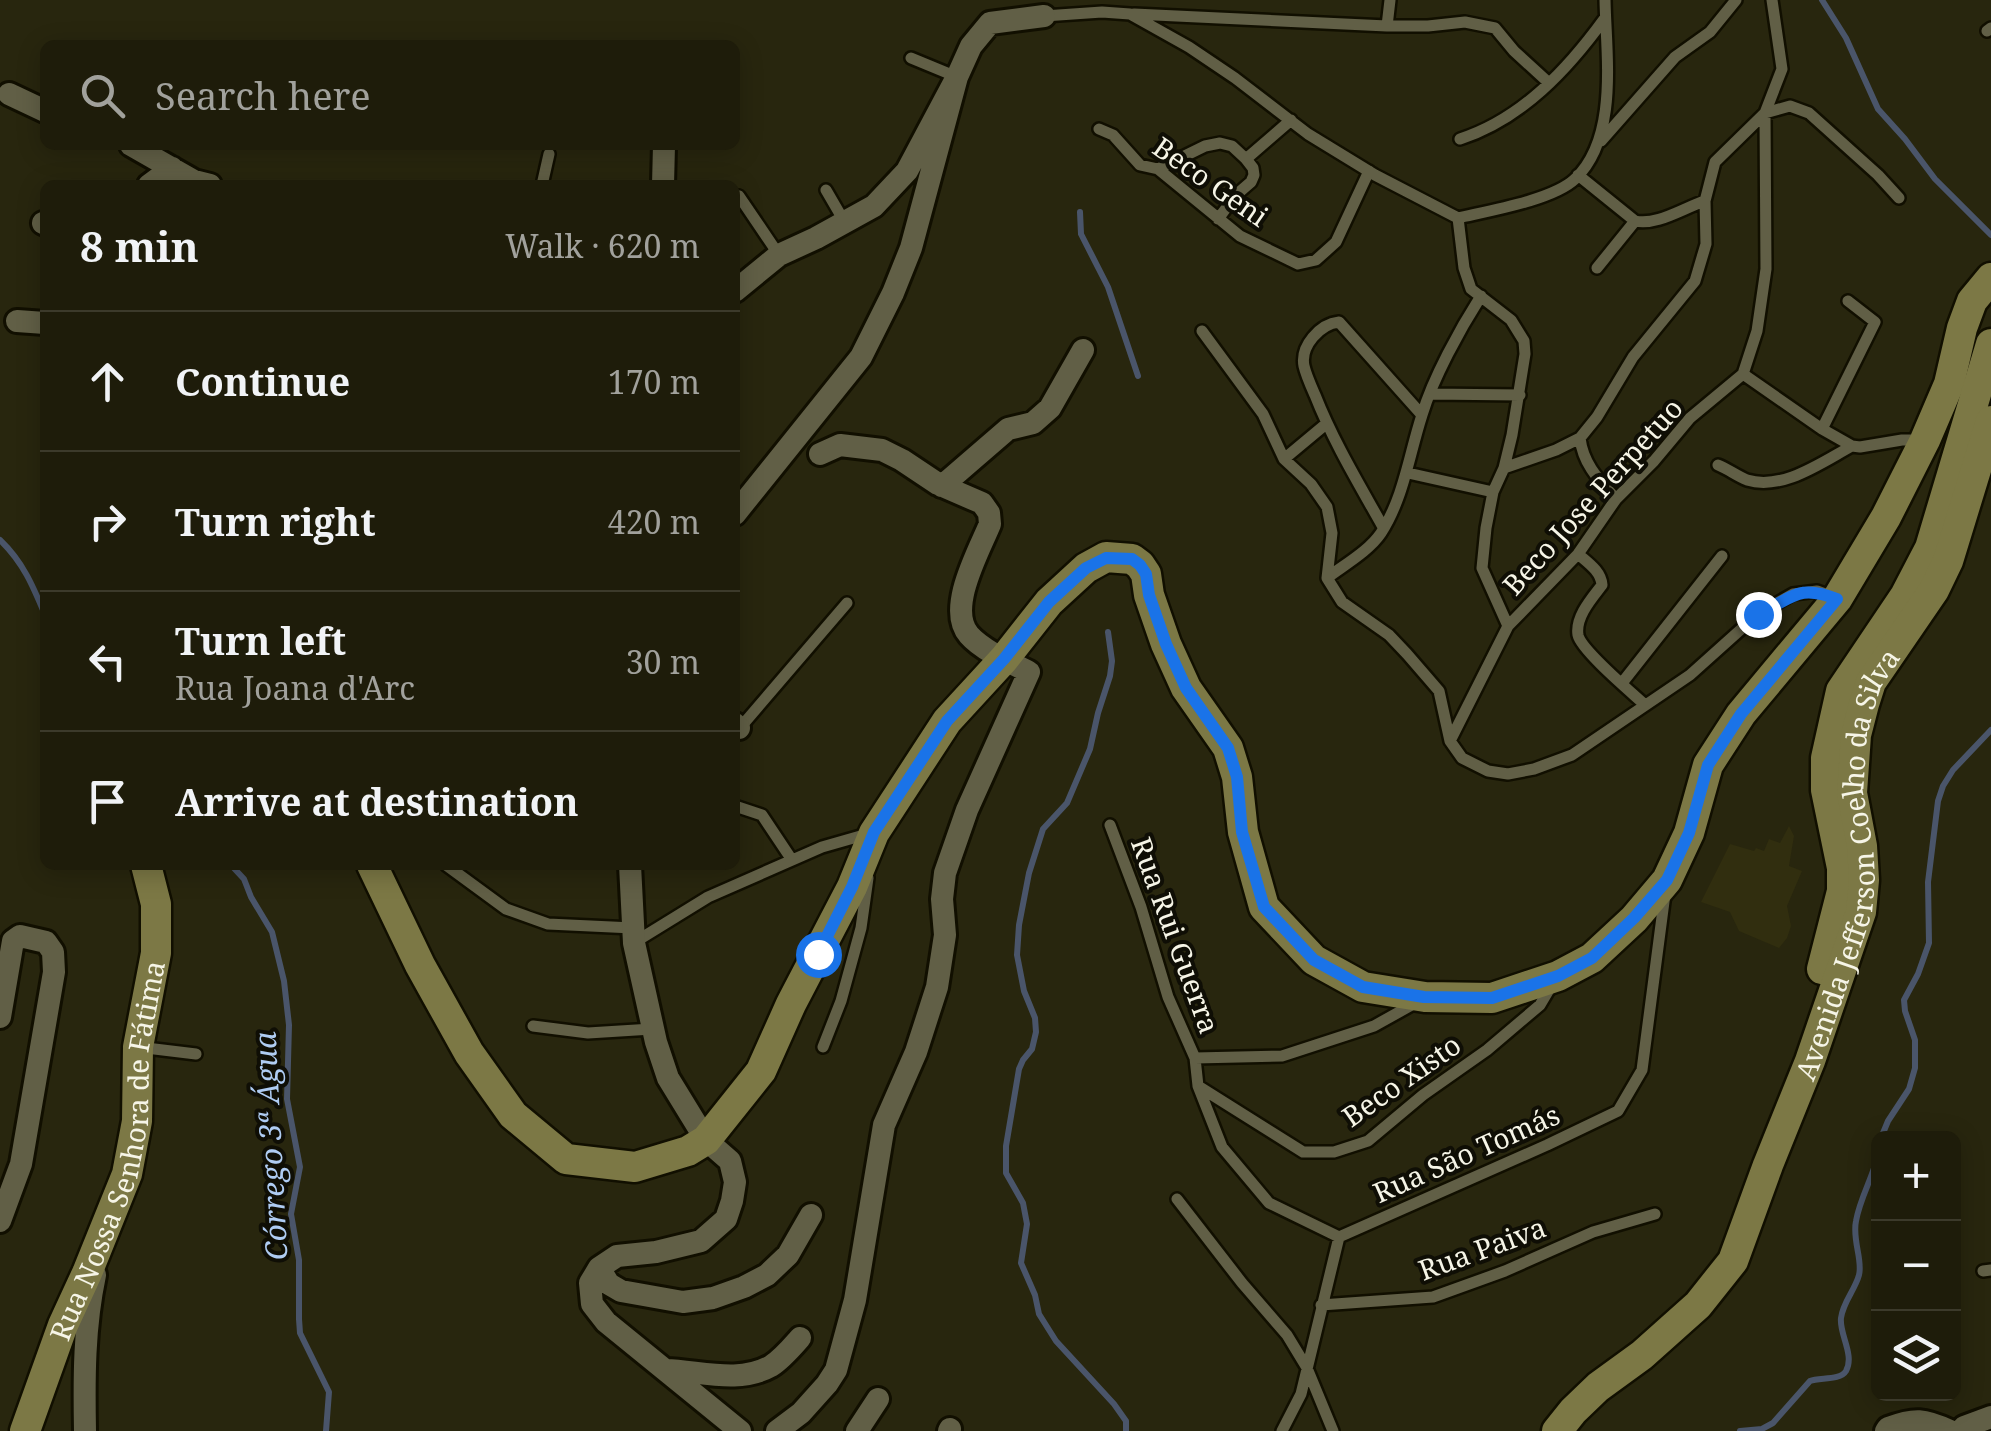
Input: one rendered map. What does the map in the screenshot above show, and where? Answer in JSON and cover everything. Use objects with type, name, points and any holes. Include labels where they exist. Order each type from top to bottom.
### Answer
[{"type":"street","points":[[740,287],[780,255],[874,206],[907,171],[970,46],[990,23],[1044,16]]},
{"type":"street","points":[[740,508],[861,357],[911,248],[957,77]]},
{"type":"street","points":[[9,94],[40,110]]},
{"type":"street","points":[[140,150],[194,180]]},
{"type":"street","points":[[663,180],[664,150]]},
{"type":"street","points":[[156,180],[172,168]]},
{"type":"street","points":[[374,870],[468,1053],[513,1116],[566,1158],[635,1166],[688,1150],[706,1140],[761,1071],[852,887],[874,832],[947,721],[1049,602],[1086,568],[1106,558],[1132,559],[1146,574],[1166,644],[1186,688],[1228,748],[1237,777],[1242,832],[1264,907],[1314,960],[1363,987],[1424,997],[1492,998],[1558,976],[1592,958],[1667,880],[1689,833],[1708,765],[1741,714],[1837,599],[1886,517],[1949,384],[1972,301],[1991,278]]},
{"type":"street","points":[[17,321],[40,323]]},
{"type":"street","points":[[1953,368],[1978,338],[1990,344]]},
{"type":"street","name":"Avenida Jefferson Coelho da Silva","points":[[1726,1258],[1817,986],[1842,891],[1842,868],[1826,790],[1826,758],[1841,691],[1905,596],[1930,548],[1990,344]]},
{"type":"street","points":[[942,486],[1008,429],[1032,422],[1050,408],[1083,350]]},
{"type":"street","name":"Avenida Jefferson Coelho da Silva","points":[[1557,1431],[1598,1387],[1642,1356],[1698,1305],[1726,1258],[1768,1165],[1810,1061],[1861,912],[1862,846],[1852,793],[1856,735],[1864,704],[1871,682],[1934,590],[1948,562],[1991,421]]},
{"type":"street","points":[[777,1431],[801,1413],[836,1370],[855,1300],[884,1125],[916,1052],[937,988],[946,935],[942,899],[945,873],[967,810],[1029,672],[970,636],[962,624],[961,598],[990,524],[982,504],[942,486],[882,450],[840,445],[820,454]]},
{"type":"street","name":"Rua Nossa Senhora de Fátima","points":[[25,1431],[63,1325],[127,1174],[137,1122],[138,1048],[156,953],[156,904],[147,870]]},
{"type":"street","points":[[630,870],[633,936],[652,1029],[668,1078],[706,1140],[730,1161],[734,1182],[726,1218],[701,1241],[656,1252],[616,1256],[599,1268],[590,1283],[592,1304],[606,1322],[740,1431]]},
{"type":"street","points":[[0,1017],[13,941],[20,936],[46,942],[53,952],[54,972],[0,1221]]},
{"type":"street","points":[[599,1268],[620,1291],[683,1302],[713,1298],[767,1275],[788,1255],[811,1215]]},
{"type":"street","points":[[86,1431],[84,1370],[88,1310],[103,1232]]},
{"type":"street","points":[[666,1370],[722,1376],[748,1374],[772,1366],[800,1338]]},
{"type":"street","points":[[857,1431],[878,1400]]},
{"type":"street","points":[[1961,1431],[1991,1417]]},
{"type":"street","points":[[1886,1431],[1908,1420],[1928,1421],[1950,1431]]},
{"type":"lane","points":[[1386,26],[1390,0]]},
{"type":"lane","points":[[1130,14],[1189,47],[1308,134],[1458,218],[1546,194],[1574,181],[1596,152],[1606,113],[1605,0]]},
{"type":"lane","points":[[1598,145],[1675,57],[1710,32],[1736,0]]},
{"type":"lane","points":[[1772,0],[1782,69],[1765,113],[1766,268],[1757,331],[1744,374],[1852,446],[1925,440]]},
{"type":"lane","points":[[1044,16],[1102,12],[1386,26],[1465,22],[1495,28],[1549,82]]},
{"type":"lane","points":[[1460,138],[1516,113],[1606,18]]},
{"type":"lane","points":[[910,58],[957,77]]},
{"type":"lane","points":[[1504,468],[1580,438],[1597,417],[1633,357],[1695,281],[1706,244],[1705,200],[1715,162],[1765,113],[1790,106],[1810,112],[1899,198]]},
{"type":"lane","points":[[1246,158],[1291,120]]},
{"type":"lane","name":"Beco Geni","points":[[1099,129],[1113,135],[1140,165],[1158,169],[1240,236],[1298,264],[1316,260],[1336,242],[1369,171]]},
{"type":"lane","points":[[1158,169],[1206,146],[1232,146],[1253,168],[1251,182],[1236,194],[1218,219]]},
{"type":"lane","points":[[543,180],[549,154]]},
{"type":"lane","points":[[1578,176],[1634,221],[1657,222],[1705,200]]},
{"type":"lane","points":[[826,190],[844,220]]},
{"type":"lane","points":[[740,197],[780,255]]},
{"type":"lane","points":[[1458,218],[1464,268],[1471,289],[1510,320],[1524,341],[1520,395],[1504,468],[1493,492],[1482,568],[1508,626]]},
{"type":"lane","points":[[1598,268],[1634,221]]},
{"type":"lane","points":[[1327,578],[1380,534],[1408,473],[1430,394],[1481,296]]},
{"type":"lane","points":[[1822,429],[1875,322],[1848,301]]},
{"type":"lane","points":[[1383,527],[1326,424],[1303,364],[1310,340],[1330,322],[1339,322],[1422,416]]},
{"type":"lane","points":[[1202,331],[1263,414],[1284,458],[1328,507],[1332,532],[1327,578],[1342,602],[1389,635],[1439,691],[1450,741],[1462,758],[1488,771],[1508,774],[1534,770],[1572,754],[1690,675],[1758,614],[1793,594],[1817,591],[1837,599]]},
{"type":"lane","name":"Beco Jose Perpetuo","points":[[1450,741],[1508,626],[1578,554],[1616,499],[1690,418],[1744,374]]},
{"type":"lane","points":[[1430,394],[1520,395]]},
{"type":"lane","points":[[1284,458],[1326,424]]},
{"type":"lane","points":[[1580,438],[1588,466],[1616,499]]},
{"type":"lane","points":[[1718,465],[1750,481],[1781,480],[1852,446]]},
{"type":"lane","points":[[1408,473],[1493,492]]},
{"type":"lane","points":[[1578,554],[1602,578],[1602,585],[1580,619],[1578,634],[1585,648],[1644,704]]},
{"type":"lane","points":[[1622,683],[1722,556]]},
{"type":"lane","points":[[740,725],[847,603]]},
{"type":"lane","points":[[740,808],[762,815],[792,860]]},
{"type":"lane","name":"Rua Rui Guerra","points":[[1110,825],[1141,907],[1168,997],[1195,1058],[1282,1056],[1374,1026],[1424,997]]},
{"type":"lane","points":[[453,870],[506,910],[548,924],[633,936],[708,897],[822,847],[874,832],[861,928],[841,1001],[823,1047]]},
{"type":"lane","name":"Rua São Tomás","points":[[1339,1237],[1618,1111],[1642,1070],[1667,880]]},
{"type":"lane","name":"Beco Xisto","points":[[1198,1086],[1303,1152],[1334,1152],[1368,1141],[1423,1094],[1486,1050],[1540,1004],[1558,976]]},
{"type":"lane","points":[[533,1026],[588,1033],[652,1029]]},
{"type":"lane","points":[[138,1048],[196,1054]]},
{"type":"lane","points":[[1195,1058],[1198,1086],[1222,1147],[1269,1203],[1339,1237],[1300,1394],[1282,1431]]},
{"type":"lane","points":[[1176,1200],[1287,1336],[1306,1368],[1333,1431]]},
{"type":"lane","name":"Rua Paiva","points":[[1321,1305],[1433,1298],[1593,1232],[1655,1214]]},
{"type":"shaded area","points":[[1789,826],[1794,836],[1789,866],[1802,871],[1787,906],[1791,926],[1779,948],[1739,931],[1730,912],[1701,902],[1730,844],[1764,851],[1769,839],[1780,843]]},
{"type":"waterway","points":[[1822,0],[1846,38],[1878,109],[1935,179],[1991,235]]},
{"type":"waterway","points":[[1080,212],[1081,234],[1108,287],[1138,376]]},
{"type":"waterway","name":"Córrego 3ª Água","points":[[0,540],[21,566],[40,603]]},
{"type":"waterway","points":[[1108,632],[1110,676],[1090,749],[1067,803],[1043,829],[1019,925],[1017,955],[1036,1032],[1032,1049],[1019,1069],[1006,1146],[1006,1173],[1023,1203],[1027,1224],[1021,1263],[1039,1314],[1056,1341],[1114,1404],[1126,1421],[1126,1431]]},
{"type":"waterway","points":[[1884,1131],[1909,1089],[1915,1068],[1915,1040],[1904,1000],[1929,943],[1928,882],[1938,801],[1953,770],[1991,730]]},
{"type":"waterway","name":"Córrego 3ª Água","points":[[236,870],[272,932],[284,981],[289,1025],[287,1099],[300,1167],[291,1214],[299,1260],[300,1333],[329,1392],[326,1431]]},
{"type":"waterway","points":[[1740,1431],[1762,1429],[1773,1423],[1810,1381],[1846,1371],[1849,1358],[1841,1318],[1859,1275],[1856,1221],[1871,1176]]},
{"type":"route","points":[[818,954],[874,832],[947,721],[1049,602],[1086,568],[1106,558],[1132,559],[1146,574],[1166,644],[1186,688],[1228,748],[1237,777],[1242,832],[1264,907],[1314,960],[1363,987],[1424,997],[1492,998],[1558,976],[1592,958],[1634,918],[1667,880],[1689,833],[1708,765],[1741,714],[1837,599],[1817,591],[1793,594],[1758,614]]}]
